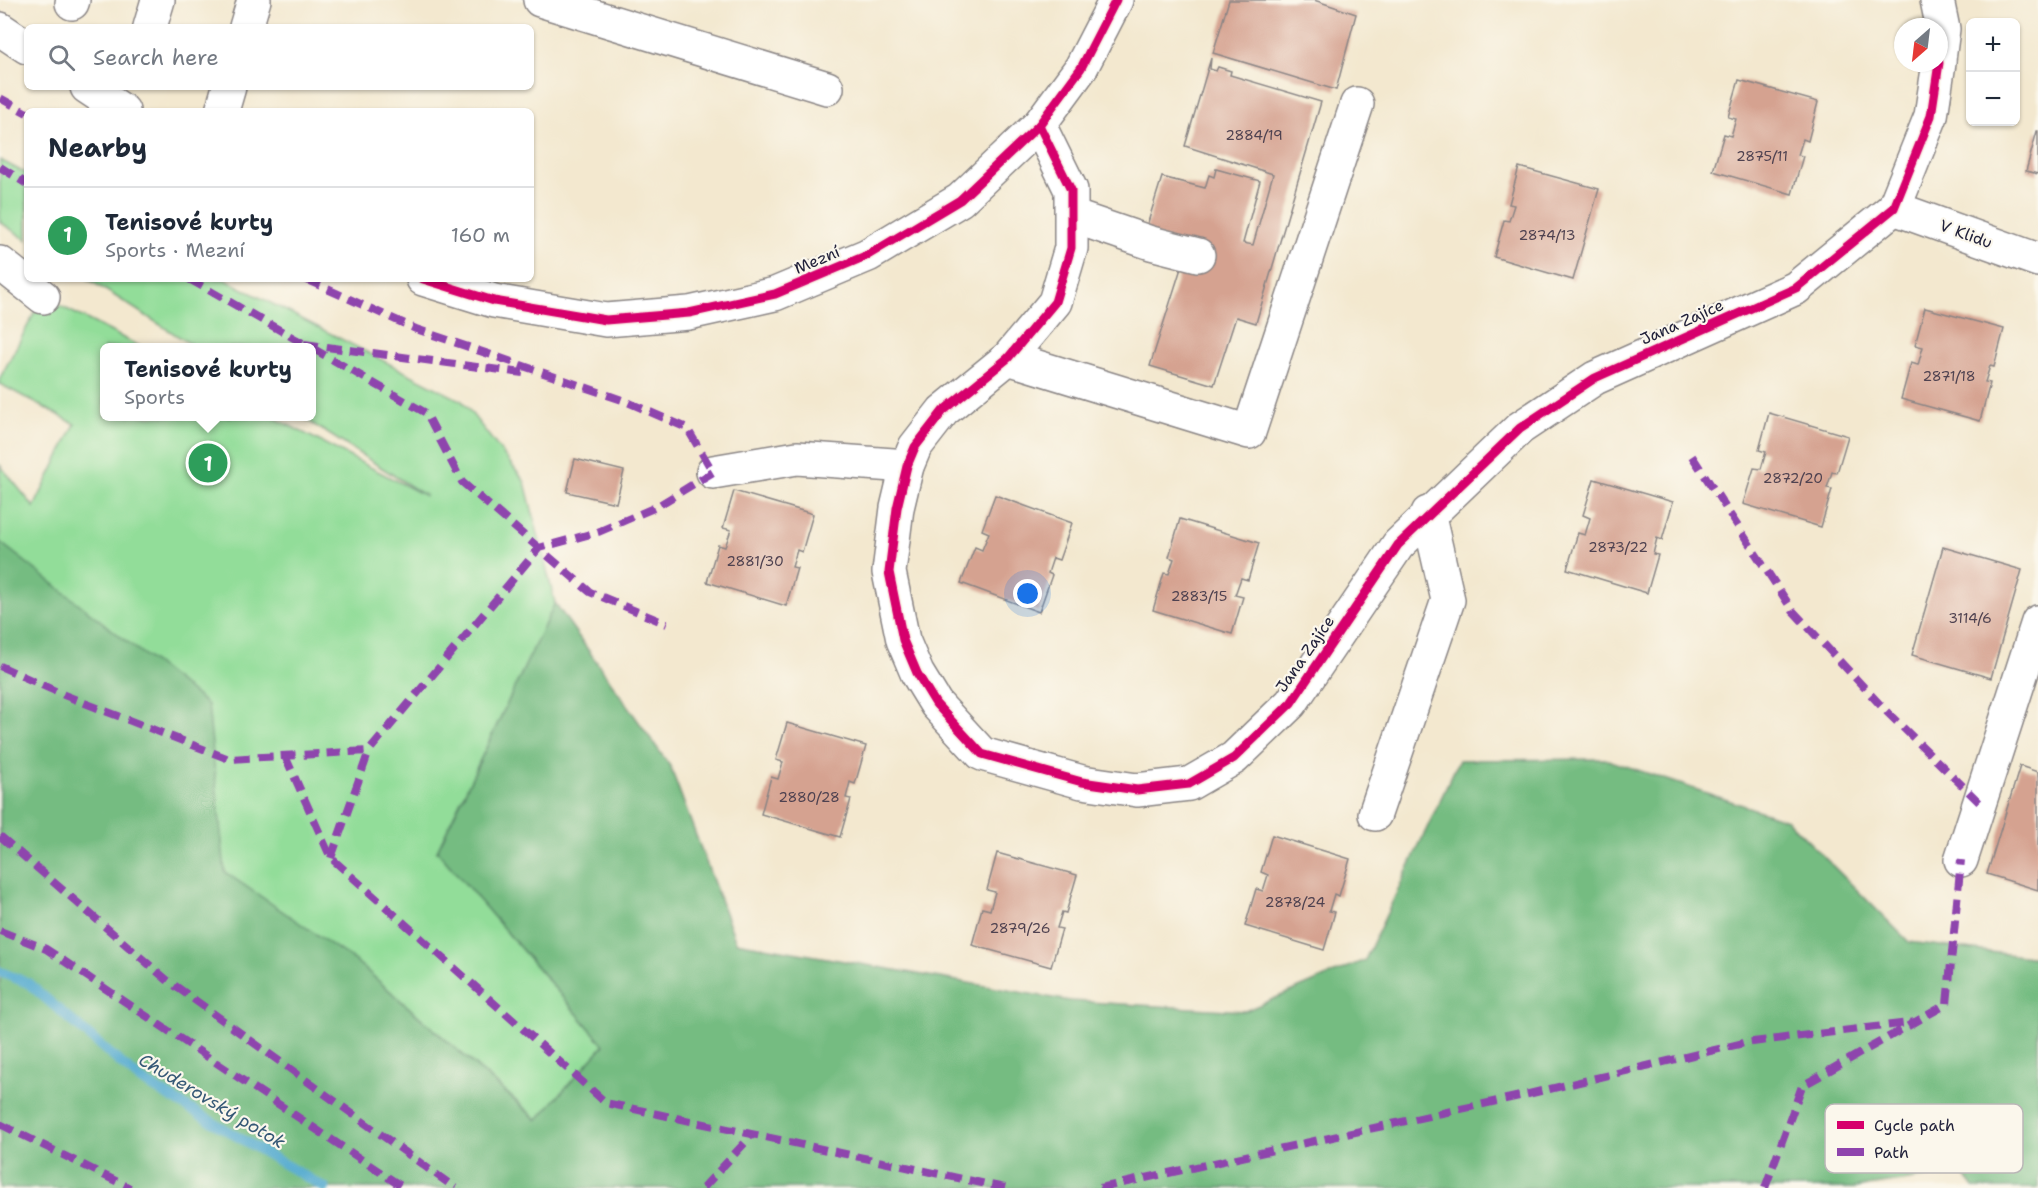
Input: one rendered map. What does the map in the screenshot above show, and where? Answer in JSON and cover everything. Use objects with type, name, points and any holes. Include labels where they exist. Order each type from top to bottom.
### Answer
[{"type":"street","points":[[151,24],[158,0]]},
{"type":"street","points":[[247,24],[254,0]]},
{"type":"street","points":[[540,0],[827,88]]},
{"type":"street","name":"Mezní","points":[[433,282],[494,301],[606,320],[689,313],[776,294],[868,255],[960,200],[1039,125],[1081,69],[1116,0]]},
{"type":"street","name":"Jana Zajíce","points":[[1937,0],[1941,18]]},
{"type":"street","points":[[0,29],[24,45]]},
{"type":"street","name":"Jana Zajíce","points":[[1039,125],[1071,190],[1071,248],[1055,303],[1008,358],[944,411],[915,447],[906,466],[897,508],[889,572],[903,640],[917,673],[936,704],[982,754],[1082,782],[1137,790],[1189,784],[1234,758],[1291,702],[1398,545],[1428,513],[1520,428],[1595,378],[1796,288],[1894,208],[1931,116],[1937,72]]},
{"type":"street","points":[[92,90],[118,108]]},
{"type":"street","points":[[223,108],[228,90]]},
{"type":"street","points":[[1008,358],[1249,432],[1357,104]]},
{"type":"street","name":"V Klidu","points":[[1894,208],[2038,260]]},
{"type":"street","points":[[1072,216],[1150,243],[1198,255]]},
{"type":"street","points":[[0,263],[43,297]]},
{"type":"street","points":[[713,472],[796,458],[906,466]]},
{"type":"street","points":[[1376,814],[1448,600],[1428,513]]},
{"type":"street","points":[[1961,860],[2038,622]]},
{"type":"green space","points":[[0,160],[24,172],[24,238],[0,222]]},
{"type":"green space","points":[[93,282],[230,282],[462,401],[525,482],[555,603],[437,851],[604,1045],[538,1120],[358,963],[0,721],[0,465],[34,507],[75,424],[0,384],[0,378],[43,297],[133,343],[100,343],[100,421],[281,421],[426,496],[308,421],[316,421],[316,343],[189,343]]},
{"type":"green space","points":[[0,542],[208,705],[225,872],[358,963],[537,1120],[604,1045],[437,851],[555,603],[670,766],[736,942],[1070,1001],[1245,1011],[1365,960],[1459,760],[1605,759],[1787,820],[1909,942],[2038,958],[2038,1188],[1974,1188],[1963,1173],[2023,1173],[2023,1104],[1825,1104],[1825,1173],[1955,1173],[1854,1188],[0,1188]]},
{"type":"building","points":[[1229,0],[1314,0],[1356,14],[1336,90],[1213,53]]},
{"type":"building","points":[[1211,58],[1210,69],[1216,71],[1218,67],[1231,71],[1230,75],[1321,102],[1256,323],[1236,317],[1214,385],[1150,366],[1188,246],[1145,232],[1162,177],[1205,188],[1209,175],[1214,177],[1216,169],[1260,181],[1243,243],[1253,245],[1273,174],[1185,146]]},
{"type":"building","points":[[1739,80],[1818,102],[1808,141],[1803,139],[1798,155],[1803,156],[1792,194],[1713,171],[1724,134],[1731,136],[1736,119],[1728,117]]},
{"type":"building","points":[[2038,131],[2038,174],[2026,171]]},
{"type":"building","points":[[1519,167],[1599,189],[1573,280],[1494,257],[1504,220],[1509,221],[1514,205],[1509,204]]},
{"type":"building","points":[[1925,308],[2004,329],[1994,367],[1990,366],[1985,382],[1990,383],[1980,421],[1901,399],[1911,363],[1918,365],[1923,347],[1915,345]]},
{"type":"building","points":[[1769,413],[1848,436],[1837,473],[1832,472],[1827,488],[1832,489],[1821,527],[1743,504],[1754,468],[1761,469],[1766,452],[1759,450]]},
{"type":"building","points":[[575,459],[624,471],[616,503],[567,492]]},
{"type":"building","points":[[1594,479],[1673,502],[1662,540],[1657,538],[1653,554],[1658,555],[1647,593],[1567,569],[1578,533],[1585,535],[1590,518],[1583,515]]},
{"type":"building","points":[[734,491],[813,514],[802,552],[797,550],[792,567],[797,568],[786,606],[707,582],[718,545],[725,547],[731,530],[723,528]]},
{"type":"building","points":[[995,495],[1072,523],[1059,560],[1053,558],[1048,573],[1052,575],[1039,612],[961,583],[975,547],[982,550],[989,533],[982,530]]},
{"type":"building","points":[[1180,519],[1259,543],[1248,580],[1241,578],[1235,595],[1243,597],[1232,634],[1153,610],[1164,573],[1169,574],[1174,559],[1169,557]]},
{"type":"building","points":[[1943,547],[2022,570],[1991,678],[1912,655]]},
{"type":"building","points":[[787,723],[866,746],[855,784],[850,782],[846,798],[851,799],[840,837],[761,814],[771,777],[778,779],[783,762],[776,760]]},
{"type":"building","points":[[2020,766],[2038,772],[2038,890],[1987,874]]},
{"type":"building","points":[[1272,835],[1350,859],[1339,896],[1334,894],[1329,911],[1335,912],[1324,950],[1245,926],[1256,889],[1263,891],[1268,875],[1261,872]]},
{"type":"building","points":[[997,853],[1077,875],[1066,913],[1062,912],[1057,928],[1062,929],[1051,967],[972,945],[982,908],[990,910],[995,892],[987,890]]},
{"type":"waterway","name":"Chuderovský potok","points":[[0,972],[28,983],[139,1079],[325,1188]]},
{"type":"marked path","points":[[0,98],[24,111]]},
{"type":"marked path","points":[[0,167],[24,182]]},
{"type":"marked path","points":[[194,282],[303,343]]},
{"type":"marked path","points":[[0,666],[64,695],[229,759],[369,751],[539,548],[598,532],[656,507],[713,472],[687,428],[625,401],[416,329],[312,282]]},
{"type":"marked path","points":[[316,346],[523,373]]},
{"type":"marked path","points":[[316,350],[426,413],[462,482],[590,592],[667,624]]},
{"type":"marked path","points":[[1692,456],[1793,611],[1886,711],[1980,803]]},
{"type":"marked path","points":[[331,858],[369,751]]},
{"type":"marked path","points":[[285,756],[331,858],[606,1103],[1005,1188]]},
{"type":"marked path","points":[[0,836],[167,980],[455,1188]]},
{"type":"marked path","points":[[1765,1188],[1802,1086],[1947,1004],[1961,860]]},
{"type":"marked path","points":[[0,931],[46,949],[404,1188]]},
{"type":"marked path","points":[[1100,1188],[1520,1096],[1744,1043],[1916,1022]]},
{"type":"marked path","points":[[0,1124],[130,1188]]},
{"type":"marked path","points":[[703,1188],[753,1134]]},
{"type":"cycle path","points":[[433,282],[494,301],[606,320],[689,313],[775,294],[868,255],[960,200],[1039,125],[1081,68],[1116,0]]},
{"type":"cycle path","points":[[1039,125],[1071,190],[1071,248],[1055,302],[1008,358],[943,411],[915,447],[907,466],[897,508],[889,572],[903,640],[917,673],[936,704],[982,754],[1082,782],[1137,790],[1189,784],[1234,758],[1291,703],[1398,545],[1520,428],[1595,378],[1796,288],[1894,208],[1931,116],[1938,72]]},
{"type":"place","name":"Tenisové kurty","points":[[208,463]]}]
